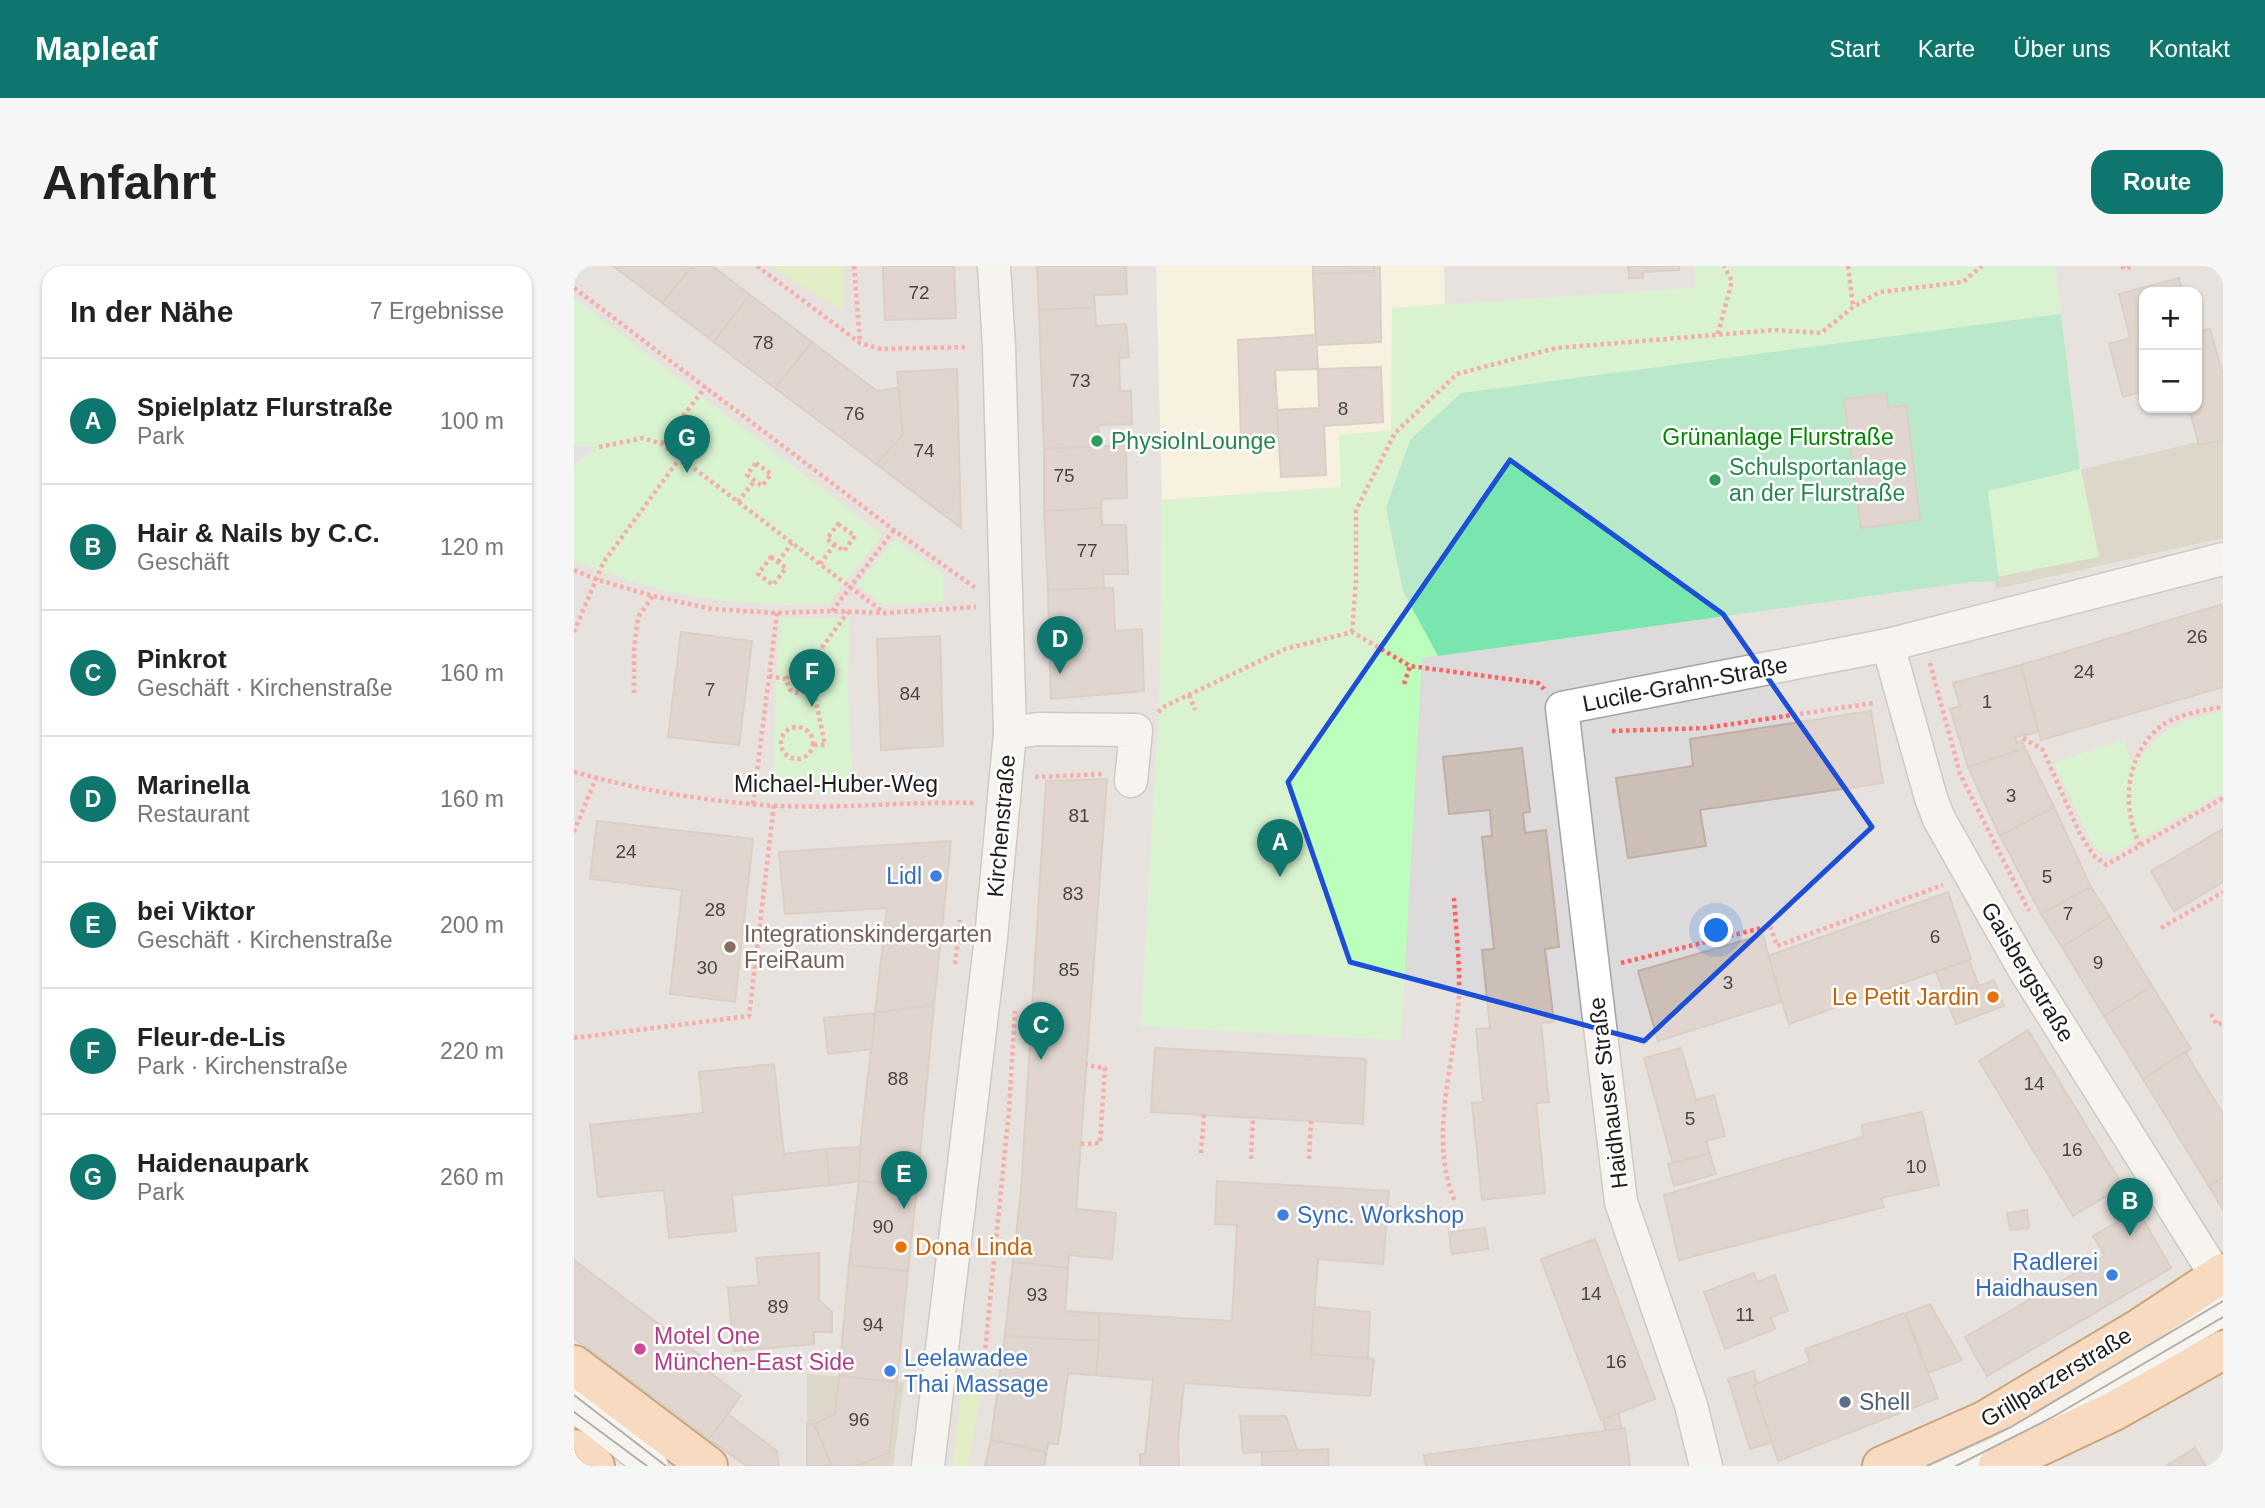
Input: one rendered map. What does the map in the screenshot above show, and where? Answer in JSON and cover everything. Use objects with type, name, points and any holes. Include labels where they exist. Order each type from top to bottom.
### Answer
[{"type":"main road","name":"Grillparzerstraße","points":[[1882,1466],[2102,1365],[2191,1296],[2221,1286]]},
{"type":"main road","name":"Grillparzerstraße","points":[[1998,1466],[2114,1410],[2223,1350]]},
{"type":"main road","points":[[574,1365],[708,1466]]},
{"type":"main road","points":[[574,1449],[595,1466]]},
{"type":"street","name":"Kirchenstraße","points":[[928,1466],[991,939],[1010,733],[999,347],[994,266]]},
{"type":"street","name":"Lucile-Grahn-Straße","points":[[1563,720],[1922,637],[2223,559]]},
{"type":"street","name":"Gaisbergstraße","points":[[1888,645],[1939,819],[2031,981],[2221,1286]]},
{"type":"street","name":"Haidhauser Straße","points":[[1563,720],[1620,1202],[1691,1405],[1706,1466]]},
{"type":"street","points":[[1010,733],[1038,729],[1136,730],[1132,777]]},
{"type":"street","points":[[1942,1466],[2030,1423],[2102,1365],[2122,1387],[2119,1404],[2114,1410]]},
{"type":"street","points":[[574,1405],[643,1460]]},
{"type":"street","points":[[574,1413],[643,1460]]},
{"type":"path","points":[[757,266],[860,343],[881,349],[968,347],[967,334]]},
{"type":"path","points":[[854,266],[860,343]]},
{"type":"path","points":[[1718,335],[1732,281],[1724,266]]},
{"type":"path","points":[[1847,266],[1853,307]]},
{"type":"path","points":[[1136,730],[1165,706],[1285,649],[1352,632],[1356,580],[1356,510],[1395,433],[1457,374],[1556,348],[1775,330],[1821,333],[1853,307],[1880,292],[1963,282],[1982,266]]},
{"type":"path","points":[[2122,266],[2124,270],[2133,266]]},
{"type":"path","points":[[574,288],[894,530],[978,589]]},
{"type":"path","points":[[662,444],[706,386]]},
{"type":"path","points":[[599,447],[643,438],[662,444],[885,613]]},
{"type":"path","points":[[574,632],[603,563],[680,458]]},
{"type":"path","points":[[756,463],[771,474],[762,486],[755,480],[747,475],[756,463]]},
{"type":"path","points":[[738,502],[755,480]]},
{"type":"path","points":[[838,524],[855,536],[844,551],[835,544],[827,538],[838,524]]},
{"type":"path","points":[[832,611],[894,530]]},
{"type":"path","points":[[778,562],[792,543]]},
{"type":"path","points":[[820,564],[835,544]]},
{"type":"path","points":[[771,556],[778,562],[786,568],[773,585],[758,573],[771,556]]},
{"type":"path","points":[[574,570],[653,596],[712,609],[777,613],[885,613],[978,607]]},
{"type":"path","points":[[978,576],[978,616]]},
{"type":"path","points":[[634,693],[634,650],[638,617],[653,596]]},
{"type":"path","points":[[786,679],[790,690],[800,694],[809,688],[818,653],[848,611]]},
{"type":"path","points":[[753,804],[777,613]]},
{"type":"path","name":"Lucile-Grahn-Straße","points":[[1352,632],[1409,666],[1538,683],[1563,720]]},
{"type":"path","points":[[1922,637],[1960,774],[2031,916]]},
{"type":"path","points":[[1404,684],[1409,666]]},
{"type":"path","points":[[786,679],[792,670],[803,669],[811,677],[825,745],[814,745]]},
{"type":"path","points":[[769,676],[786,679]]},
{"type":"path","points":[[1189,695],[1195,710]]},
{"type":"path","points":[[1563,720],[1705,727],[1903,698]]},
{"type":"path","points":[[2140,845],[2131,827],[2129,792],[2135,756],[2162,725],[2204,709],[2223,707]]},
{"type":"path","points":[[793,726],[808,730],[814,745],[805,758],[789,757],[783,752],[782,736],[793,726]]},
{"type":"path","points":[[2023,738],[2043,750],[2079,832],[2093,855],[2106,865],[2223,798]]},
{"type":"path","name":"Michael-Huber-Weg","points":[[574,772],[675,794],[753,804],[974,803]]},
{"type":"path","points":[[1034,777],[1132,777]]},
{"type":"path","points":[[574,832],[596,778]]},
{"type":"path","points":[[972,816],[975,790]]},
{"type":"path","points":[[574,1038],[749,1016],[774,805]]},
{"type":"path","points":[[1593,970],[1770,926],[1777,946],[1971,874]]},
{"type":"path","points":[[2161,928],[2223,892]]},
{"type":"path","points":[[1454,898],[1459,994],[1443,1131],[1450,1190],[1455,1201]]},
{"type":"path","points":[[955,965],[961,912]]},
{"type":"path","points":[[2211,1014],[2217,1025],[2223,1022]]},
{"type":"path","points":[[1080,1144],[1100,1143],[1105,1068],[1086,1065]]},
{"type":"path","points":[[1201,1153],[1204,1115]]},
{"type":"path","points":[[1251,1159],[1254,1118]]},
{"type":"path","points":[[1308,1159],[1311,1121]]},
{"type":"highlighted area","points":[[1510,460],[1723,614],[1872,827],[1644,1041],[1350,962],[1288,782]]},
{"type":"shaded area","points":[[574,266],[1156,266],[1162,500],[1160,686],[1141,1026],[1400,1040],[1421,658],[2099,556],[2079,460],[2055,266],[2223,266],[2223,1466],[647,1466],[574,1410],[574,560],[664,590],[731,601],[791,605],[881,535],[574,298]]},
{"type":"shaded area","points":[[1156,266],[1444,266],[1445,304],[1392,308],[1391,430],[1341,487],[1162,500]]},
{"type":"shaded area","points":[[1444,266],[1695,266],[1696,288],[1392,308],[1444,304]]},
{"type":"shaded area","points":[[2223,440],[2223,538],[1996,589],[1988,491],[2198,442],[2199,445]]},
{"type":"shaded area","points":[[574,446],[599,447],[574,466]]},
{"type":"shaded area","points":[[807,1374],[904,1382],[893,1466],[807,1466]]},
{"type":"green space","points":[[770,266],[844,266],[843,311]]},
{"type":"green space","name":"Grünanlage Flurstraße","points":[[1695,266],[2055,266],[2079,460],[2099,557],[1971,582],[1422,658],[1401,1040],[1141,1026],[1160,686],[1162,500],[1341,487],[1339,435],[1391,430],[1392,308],[1695,288]]},
{"type":"green space","points":[[574,298],[882,535],[828,604],[747,602],[687,595],[643,585],[574,560]]},
{"type":"green space","name":"Schulsportanlage an der Flurstraße","points":[[2061,314],[2080,469],[1988,491],[1999,581],[1971,582],[1438,656],[1403,591],[1386,508],[1410,440],[1461,393]]},
{"type":"green space","points":[[895,539],[943,574],[943,602],[883,605],[857,585]]},
{"type":"green space","points":[[779,618],[849,619],[848,690],[853,792],[772,794]]},
{"type":"green space","points":[[2223,712],[2223,793],[2113,854],[2095,849],[2054,763],[2124,739],[2130,759],[2141,759],[2158,738],[2176,725]]},
{"type":"green space","points":[[971,1375],[980,1375],[983,1383],[968,1466],[952,1466],[963,1381]]},
{"type":"building","points":[[613,266],[693,266],[662,303]]},
{"type":"building","points":[[693,266],[712,266],[750,295],[714,342],[662,303]]},
{"type":"building","points":[[883,266],[954,266],[956,318],[885,320]]},
{"type":"building","points":[[1037,266],[1126,266],[1127,294],[1094,295],[1095,308],[1039,310]]},
{"type":"building","points":[[1313,266],[1374,266],[1374,272],[1313,274]]},
{"type":"building","points":[[1374,266],[1380,266],[1381,342],[1316,345],[1313,274],[1374,272]]},
{"type":"building","points":[[1628,266],[1679,266],[1679,270],[1643,272],[1643,278],[1629,278]]},
{"type":"building","points":[[2179,278],[2182,287],[2145,287]]},
{"type":"building","points":[[2139,289],[2139,392],[2123,397],[2109,344],[2130,338],[2119,294]]},
{"type":"building","points":[[750,295],[812,342],[775,388],[714,342]]},
{"type":"building","points":[[1095,308],[1096,326],[1126,324],[1129,357],[1119,358],[1120,391],[1131,391],[1132,424],[1098,425],[1100,446],[1044,449],[1039,310]]},
{"type":"building","points":[[2210,329],[2223,375],[2223,440],[2199,445],[2190,413],[2202,413],[2202,331]]},
{"type":"building","points":[[1316,335],[1318,369],[1275,370],[1279,437],[1241,440],[1238,340]]},
{"type":"building","points":[[812,342],[877,391],[898,388],[903,435],[876,464],[775,388]]},
{"type":"building","points":[[1381,367],[1383,422],[1324,426],[1326,475],[1281,477],[1277,410],[1319,408],[1318,369]]},
{"type":"building","points":[[957,369],[961,528],[876,464],[903,435],[897,372]]},
{"type":"building","points":[[1886,394],[1888,408],[1906,405],[1920,520],[1861,528],[1844,399]]},
{"type":"building","points":[[1126,445],[1127,498],[1101,499],[1101,508],[1044,511],[1044,449]]},
{"type":"building","points":[[1101,508],[1102,525],[1126,525],[1128,574],[1103,574],[1104,588],[1048,590],[1044,511]]},
{"type":"building","points":[[1113,588],[1115,631],[1142,629],[1144,691],[1051,699],[1048,590]]},
{"type":"building","points":[[2223,604],[2223,687],[2041,740],[2021,665]]},
{"type":"building","points":[[681,632],[752,641],[739,745],[668,737]]},
{"type":"building","points":[[940,636],[943,746],[881,750],[877,639]]},
{"type":"building","points":[[2021,665],[2038,732],[2015,737],[2017,743],[2022,741],[2025,748],[1968,767],[1950,709],[1960,706],[1953,683]]},
{"type":"building","points":[[1871,711],[1883,783],[1700,810],[1706,846],[1628,858],[1616,778],[1693,766],[1690,739]]},
{"type":"building","points":[[1522,748],[1530,812],[1523,813],[1525,833],[1546,830],[1559,947],[1545,949],[1554,1022],[1541,1023],[1549,1102],[1536,1103],[1545,1193],[1482,1200],[1472,1103],[1483,1102],[1476,1029],[1490,1028],[1482,950],[1494,949],[1482,837],[1492,836],[1490,810],[1449,814],[1443,757]]},
{"type":"building","points":[[2025,748],[2054,807],[2000,836],[1968,767]]},
{"type":"building","points":[[1107,779],[1076,1209],[1116,1213],[1112,1259],[1069,1255],[1065,1311],[1232,1321],[1237,1225],[1215,1224],[1217,1181],[1389,1191],[1383,1264],[1318,1259],[1311,1354],[1374,1359],[1370,1396],[1184,1383],[1178,1441],[1179,1466],[1140,1466],[1140,1454],[1145,1454],[1153,1380],[1068,1373],[1058,1444],[1048,1443],[1044,1466],[985,1466],[1005,1336],[1021,1191],[1046,781]]},
{"type":"building","points":[[2054,807],[2091,887],[2041,914],[2000,836]]},
{"type":"building","points":[[597,821],[753,839],[735,1002],[670,994],[682,890],[590,879]]},
{"type":"building","points":[[2223,829],[2223,882],[2174,911],[2151,871]]},
{"type":"building","points":[[951,841],[934,1005],[875,1013],[887,908],[785,914],[779,852]]},
{"type":"building","points":[[2091,887],[2110,917],[2062,947],[2041,914]]},
{"type":"building","points":[[1948,892],[1971,959],[1789,1024],[1768,956]]},
{"type":"building","points":[[2110,917],[2152,986],[2104,1016],[2062,947]]},
{"type":"building","points":[[1763,935],[1781,1002],[1658,1041],[1638,971]]},
{"type":"building","points":[[1969,960],[1979,986],[1946,998],[1936,972]]},
{"type":"building","points":[[1994,980],[2004,1006],[1956,1024],[1946,998]]},
{"type":"building","points":[[2152,986],[2191,1049],[2143,1079],[2104,1016]]},
{"type":"building","points":[[934,1005],[917,1187],[859,1181],[860,1147],[875,1013]]},
{"type":"building","points":[[875,1013],[872,1049],[828,1054],[824,1018]]},
{"type":"building","points":[[2028,1030],[2123,1186],[2073,1216],[1979,1061]]},
{"type":"building","points":[[1155,1048],[1366,1059],[1363,1124],[1151,1112]]},
{"type":"building","points":[[1681,1048],[1696,1100],[1714,1095],[1725,1136],[1706,1141],[1710,1154],[1673,1164],[1644,1058]]},
{"type":"building","points":[[2185,1052],[2223,1114],[2223,1177],[2209,1186],[2143,1079]]},
{"type":"building","points":[[774,1064],[784,1154],[826,1149],[830,1185],[732,1195],[736,1231],[669,1238],[664,1190],[598,1197],[590,1125],[703,1113],[699,1072]]},
{"type":"building","points":[[1922,1112],[1939,1185],[1881,1198],[1884,1207],[1679,1260],[1664,1195],[1863,1137],[1862,1125]]},
{"type":"building","points":[[860,1147],[859,1181],[830,1185],[826,1149]]},
{"type":"building","points":[[1710,1154],[1716,1174],[1674,1186],[1668,1164]]},
{"type":"building","points":[[2223,1177],[2223,1210],[2209,1186]]},
{"type":"building","points":[[859,1181],[917,1187],[908,1271],[849,1265]]},
{"type":"building","points":[[2027,1210],[2029,1228],[2010,1230],[2007,1213]]},
{"type":"building","points":[[2138,1210],[2171,1268],[1987,1376],[1965,1337],[2105,1256],[2093,1236]]},
{"type":"building","points":[[1485,1228],[1488,1249],[1452,1254],[1449,1232]]},
{"type":"building","points":[[1595,1239],[1655,1399],[1601,1420],[1541,1259]]},
{"type":"building","points":[[819,1253],[819,1300],[832,1312],[832,1332],[814,1332],[814,1344],[734,1351],[728,1288],[759,1285],[756,1258]]},
{"type":"building","name":"Motel One München-East Side","points":[[574,1260],[705,1359],[701,1366],[741,1396],[709,1439],[574,1338]]},
{"type":"building","points":[[1013,1262],[1068,1268],[1065,1311],[1099,1314],[1099,1341],[1005,1336]]},
{"type":"building","points":[[849,1265],[908,1271],[897,1382],[839,1376]]},
{"type":"building","points":[[1754,1273],[1757,1282],[1775,1275],[1788,1311],[1771,1317],[1775,1329],[1725,1349],[1704,1292]]},
{"type":"building","points":[[1930,1304],[1962,1360],[1928,1373],[1906,1313]]},
{"type":"building","points":[[1314,1307],[1370,1312],[1368,1358],[1311,1354]]},
{"type":"building","points":[[1904,1313],[1938,1398],[1778,1461],[1753,1385],[1810,1362],[1805,1349]]},
{"type":"building","points":[[1005,1336],[1099,1341],[1096,1375],[1068,1373],[1058,1444],[1048,1443],[1046,1452],[991,1440]]},
{"type":"building","points":[[1754,1371],[1757,1383],[1753,1385],[1772,1442],[1750,1449],[1728,1379]]},
{"type":"building","points":[[839,1376],[897,1382],[889,1453],[855,1466],[832,1466],[814,1424],[835,1414]]},
{"type":"building","points":[[1619,1413],[1621,1429],[1605,1431],[1603,1419]]},
{"type":"building","points":[[728,1414],[777,1451],[779,1466],[746,1466],[709,1439]]},
{"type":"building","points":[[1240,1416],[1286,1416],[1297,1450],[1243,1453]]},
{"type":"building","points":[[807,1424],[814,1424],[832,1466],[807,1466]]},
{"type":"building","points":[[1625,1428],[1630,1466],[1426,1466],[1424,1455]]},
{"type":"building","points":[[991,1440],[1046,1452],[1044,1466],[985,1466]]},
{"type":"building","points":[[2195,1448],[2206,1466],[2166,1466]]},
{"type":"building","points":[[1328,1449],[1329,1466],[1262,1466],[1262,1452]]},
{"type":"tram line","points":[[1927,1466],[2011,1427],[2223,1301]]},
{"type":"tram line","points":[[1956,1466],[2051,1418],[2223,1317]]},
{"type":"tram line","points":[[574,1395],[666,1466]]},
{"type":"tram line","points":[[574,1412],[647,1466]]},
{"type":"place","name":"PhysioInLounge","points":[[1097,441]]},
{"type":"place","name":"Haidenaupark","points":[[687,473]]},
{"type":"place","name":"Schulsportanlage an der Flurstraße","points":[[1715,480]]},
{"type":"place","name":"Marinella","points":[[1060,674]]},
{"type":"place","name":"Fleur-de-Lis","points":[[812,707]]},
{"type":"place","name":"Lidl","points":[[936,876]]},
{"type":"place","name":"Spielplatz Flurstraße","points":[[1280,877]]},
{"type":"place","name":"Integrationskindergarten FreiRaum","points":[[730,947]]},
{"type":"place","name":"Le Petit Jardin","points":[[1993,997]]},
{"type":"place","name":"Pinkrot","points":[[1041,1060]]},
{"type":"place","name":"bei Viktor","points":[[904,1209]]},
{"type":"place","name":"Sync. Workshop","points":[[1283,1215]]},
{"type":"place","name":"Hair & Nails by C.C.","points":[[2130,1236]]},
{"type":"place","name":"Dona Linda","points":[[901,1247]]},
{"type":"place","name":"Radlerei Haidhausen","points":[[2112,1275]]},
{"type":"place","name":"Motel One München-East Side","points":[[640,1349]]},
{"type":"place","name":"Leelawadee Thai Massage","points":[[890,1371]]},
{"type":"place","name":"Shell","points":[[1845,1402]]}]
